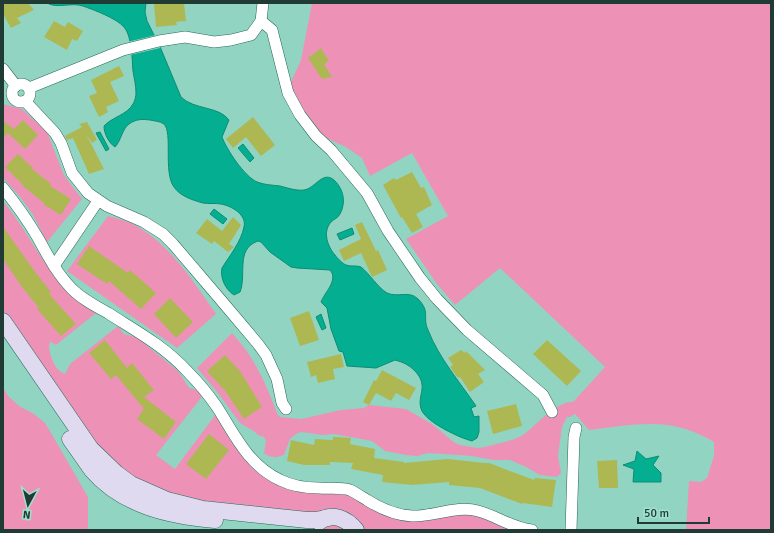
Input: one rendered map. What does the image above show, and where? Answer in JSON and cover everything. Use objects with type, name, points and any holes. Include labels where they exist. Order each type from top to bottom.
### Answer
[{"type":"main road","points":[[3,321],[91,449],[102,461],[131,484],[167,500],[203,509],[307,520],[328,518],[342,519],[348,522],[356,530]]},
{"type":"main road","points":[[3,340],[92,469],[114,490],[131,500],[164,513],[188,518],[282,527],[294,530]]},
{"type":"main road","points":[[316,530],[320,521],[328,518]]},
{"type":"street","points":[[29,88],[123,50],[158,41],[185,37],[214,42],[251,35],[261,21],[263,3]]},
{"type":"street","points":[[261,21],[272,30],[288,93],[300,115],[316,136],[331,150],[367,193],[388,231],[420,278],[437,299],[467,330],[543,395],[552,412]]},
{"type":"street","points":[[3,69],[10,93],[18,102],[25,101],[30,97],[31,93],[29,88],[23,84],[10,93]]},
{"type":"street","points":[[25,101],[61,143],[72,173],[88,193],[107,206],[132,216],[153,227],[173,244],[258,344],[272,367],[282,403],[286,409]]},
{"type":"street","points":[[3,188],[18,207],[54,266],[72,289],[81,297],[143,334],[179,363],[212,401],[248,456],[258,466],[281,481],[309,488],[341,488],[350,490],[391,512],[403,515],[425,515],[454,509],[466,509],[491,515],[518,528],[532,530]]},
{"type":"street","points":[[54,266],[98,201]]},
{"type":"street","points":[[571,530],[574,437],[576,428]]},
{"type":"shaded area","points":[[47,3],[146,3],[145,12],[147,21],[161,49],[181,97],[193,104],[219,112],[229,120],[222,137],[228,149],[242,169],[252,179],[268,185],[298,190],[308,189],[323,178],[327,177],[335,181],[342,192],[343,205],[340,214],[331,222],[327,230],[326,235],[328,244],[332,252],[337,258],[348,266],[361,267],[387,293],[415,296],[422,304],[425,311],[426,325],[438,350],[476,406],[471,408],[474,417],[479,416],[479,432],[477,438],[472,441],[460,437],[437,425],[425,416],[420,406],[421,381],[414,370],[406,364],[395,360],[376,368],[347,366],[343,352],[339,351],[331,329],[327,308],[321,302],[332,282],[333,278],[330,270],[291,267],[270,252],[261,242],[258,241],[246,250],[240,292],[234,295],[231,293],[223,279],[222,268],[243,233],[244,223],[241,215],[234,209],[221,204],[199,202],[187,197],[174,187],[169,172],[168,136],[167,129],[164,124],[157,121],[144,120],[132,122],[127,126],[115,147],[107,138],[104,126],[111,120],[127,111],[133,104],[136,97],[131,48],[127,31],[116,20],[83,6],[51,5]]},
{"type":"shaded area","points":[[312,3],[771,3],[771,530],[686,530],[689,481],[701,482],[707,478],[714,456],[714,442],[683,428],[668,425],[638,424],[589,430],[575,414],[567,417],[562,427],[558,456],[561,473],[557,477],[540,475],[510,460],[493,460],[472,456],[428,453],[417,456],[406,455],[385,451],[372,441],[334,434],[323,435],[301,432],[290,439],[284,455],[273,457],[264,453],[266,441],[264,437],[258,435],[240,423],[197,368],[232,333],[253,361],[264,381],[280,417],[301,419],[341,410],[364,408],[369,405],[406,409],[432,424],[455,443],[478,448],[509,441],[523,435],[554,409],[567,402],[573,402],[605,367],[500,268],[455,305],[437,284],[406,239],[448,216],[412,153],[370,176],[362,158],[346,147],[326,138],[309,123],[290,84],[301,60]]},
{"type":"shaded area","points":[[3,104],[22,109],[47,132],[64,175],[82,199],[47,242],[33,215],[21,198],[3,178]]},
{"type":"shaded area","points":[[100,132],[109,149],[106,151],[96,133]]},
{"type":"shaded area","points":[[243,144],[254,158],[250,162],[238,148]]},
{"type":"shaded area","points":[[3,201],[59,282],[75,298],[96,313],[56,345],[51,342],[49,344],[51,357],[61,372],[65,374],[70,364],[118,326],[124,334],[140,338],[145,344],[178,371],[189,388],[198,390],[201,393],[201,398],[156,455],[175,469],[216,414],[252,468],[264,476],[345,493],[377,510],[469,512],[513,530],[365,530],[360,525],[319,514],[197,502],[146,486],[106,458],[5,314],[3,307]]},
{"type":"shaded area","points":[[214,209],[227,219],[223,224],[210,214]]},
{"type":"shaded area","points":[[108,216],[131,223],[145,231],[157,241],[179,263],[216,314],[177,348],[67,271]]},
{"type":"shaded area","points":[[352,228],[354,234],[340,240],[337,234]]},
{"type":"shaded area","points":[[321,314],[326,328],[322,330],[316,317]]},
{"type":"shaded area","points":[[3,387],[8,396],[19,406],[34,414],[45,423],[51,433],[88,497],[88,530],[3,530]]},
{"type":"shaded area","points":[[637,451],[646,459],[659,456],[653,465],[661,473],[661,482],[633,482],[634,469],[623,465],[635,461]]},
{"type":"shaded area","points":[[329,522],[348,530],[320,530],[323,525]]},
{"type":"pier","points":[[156,35],[160,48],[130,55],[127,42]]},
{"type":"building","points":[[3,3],[28,3],[34,10],[17,18],[21,23],[11,28],[3,14]]},
{"type":"building","points":[[184,3],[186,21],[176,22],[177,25],[156,27],[154,4]]},
{"type":"building","points":[[54,21],[65,27],[68,22],[83,31],[77,41],[72,39],[67,50],[44,37]]},
{"type":"building","points":[[321,48],[329,61],[324,64],[332,77],[322,79],[308,58]]},
{"type":"building","points":[[119,66],[124,76],[110,82],[119,101],[106,107],[108,112],[99,117],[89,96],[97,93],[91,80]]},
{"type":"building","points":[[253,117],[275,145],[261,156],[246,137],[233,148],[226,139]]},
{"type":"building","points":[[23,120],[38,135],[25,149],[8,133],[3,139],[3,121],[14,129]]},
{"type":"building","points":[[87,122],[97,140],[92,143],[86,134],[104,169],[89,174],[73,138],[67,140],[65,136],[82,127],[79,124]]},
{"type":"building","points":[[18,154],[33,168],[32,169],[51,184],[50,186],[71,199],[61,215],[43,204],[44,203],[23,186],[5,167]]},
{"type":"building","points":[[412,172],[421,188],[424,187],[432,205],[416,214],[423,227],[412,233],[402,217],[401,218],[383,185],[394,178],[396,180]]},
{"type":"building","points":[[233,217],[241,225],[229,244],[234,247],[228,252],[214,241],[212,244],[196,233],[207,219],[222,231]]},
{"type":"building","points":[[362,222],[376,251],[378,250],[387,270],[372,277],[361,253],[344,261],[339,250],[361,239],[355,225]]},
{"type":"building","points":[[3,227],[51,292],[49,294],[76,324],[61,336],[37,309],[39,308],[22,287],[3,259]]},
{"type":"building","points":[[89,246],[128,273],[130,270],[156,293],[141,309],[109,281],[107,284],[77,264]]},
{"type":"building","points":[[170,298],[193,322],[176,338],[154,314]]},
{"type":"building","points":[[309,311],[319,340],[300,346],[290,318]]},
{"type":"building","points":[[105,340],[127,368],[132,363],[154,390],[144,397],[176,422],[164,439],[137,419],[144,409],[116,375],[111,379],[89,353]]},
{"type":"building","points":[[547,340],[581,371],[567,386],[533,354]]},
{"type":"building","points":[[461,350],[465,353],[466,351],[485,370],[478,374],[484,382],[470,392],[460,377],[458,378],[450,367],[453,365],[448,358]]},
{"type":"building","points":[[341,354],[344,367],[333,369],[335,379],[318,383],[316,375],[311,377],[307,362]]},
{"type":"building","points":[[225,355],[240,371],[262,407],[244,419],[226,392],[207,371]]},
{"type":"building","points":[[382,370],[416,388],[409,400],[396,393],[391,401],[376,393],[369,405],[363,402],[374,380],[376,381]]},
{"type":"building","points":[[516,404],[522,426],[493,434],[487,411]]},
{"type":"building","points":[[209,434],[229,450],[206,479],[186,464]]},
{"type":"building","points":[[333,437],[351,438],[350,444],[375,449],[374,458],[404,463],[448,459],[489,463],[534,480],[535,478],[556,480],[552,507],[522,504],[480,488],[449,485],[449,482],[412,485],[382,482],[383,475],[351,469],[353,463],[330,462],[330,465],[304,465],[287,461],[291,440],[314,445],[315,439],[333,440]]},
{"type":"building","points":[[617,460],[618,488],[599,488],[597,461]]}]
